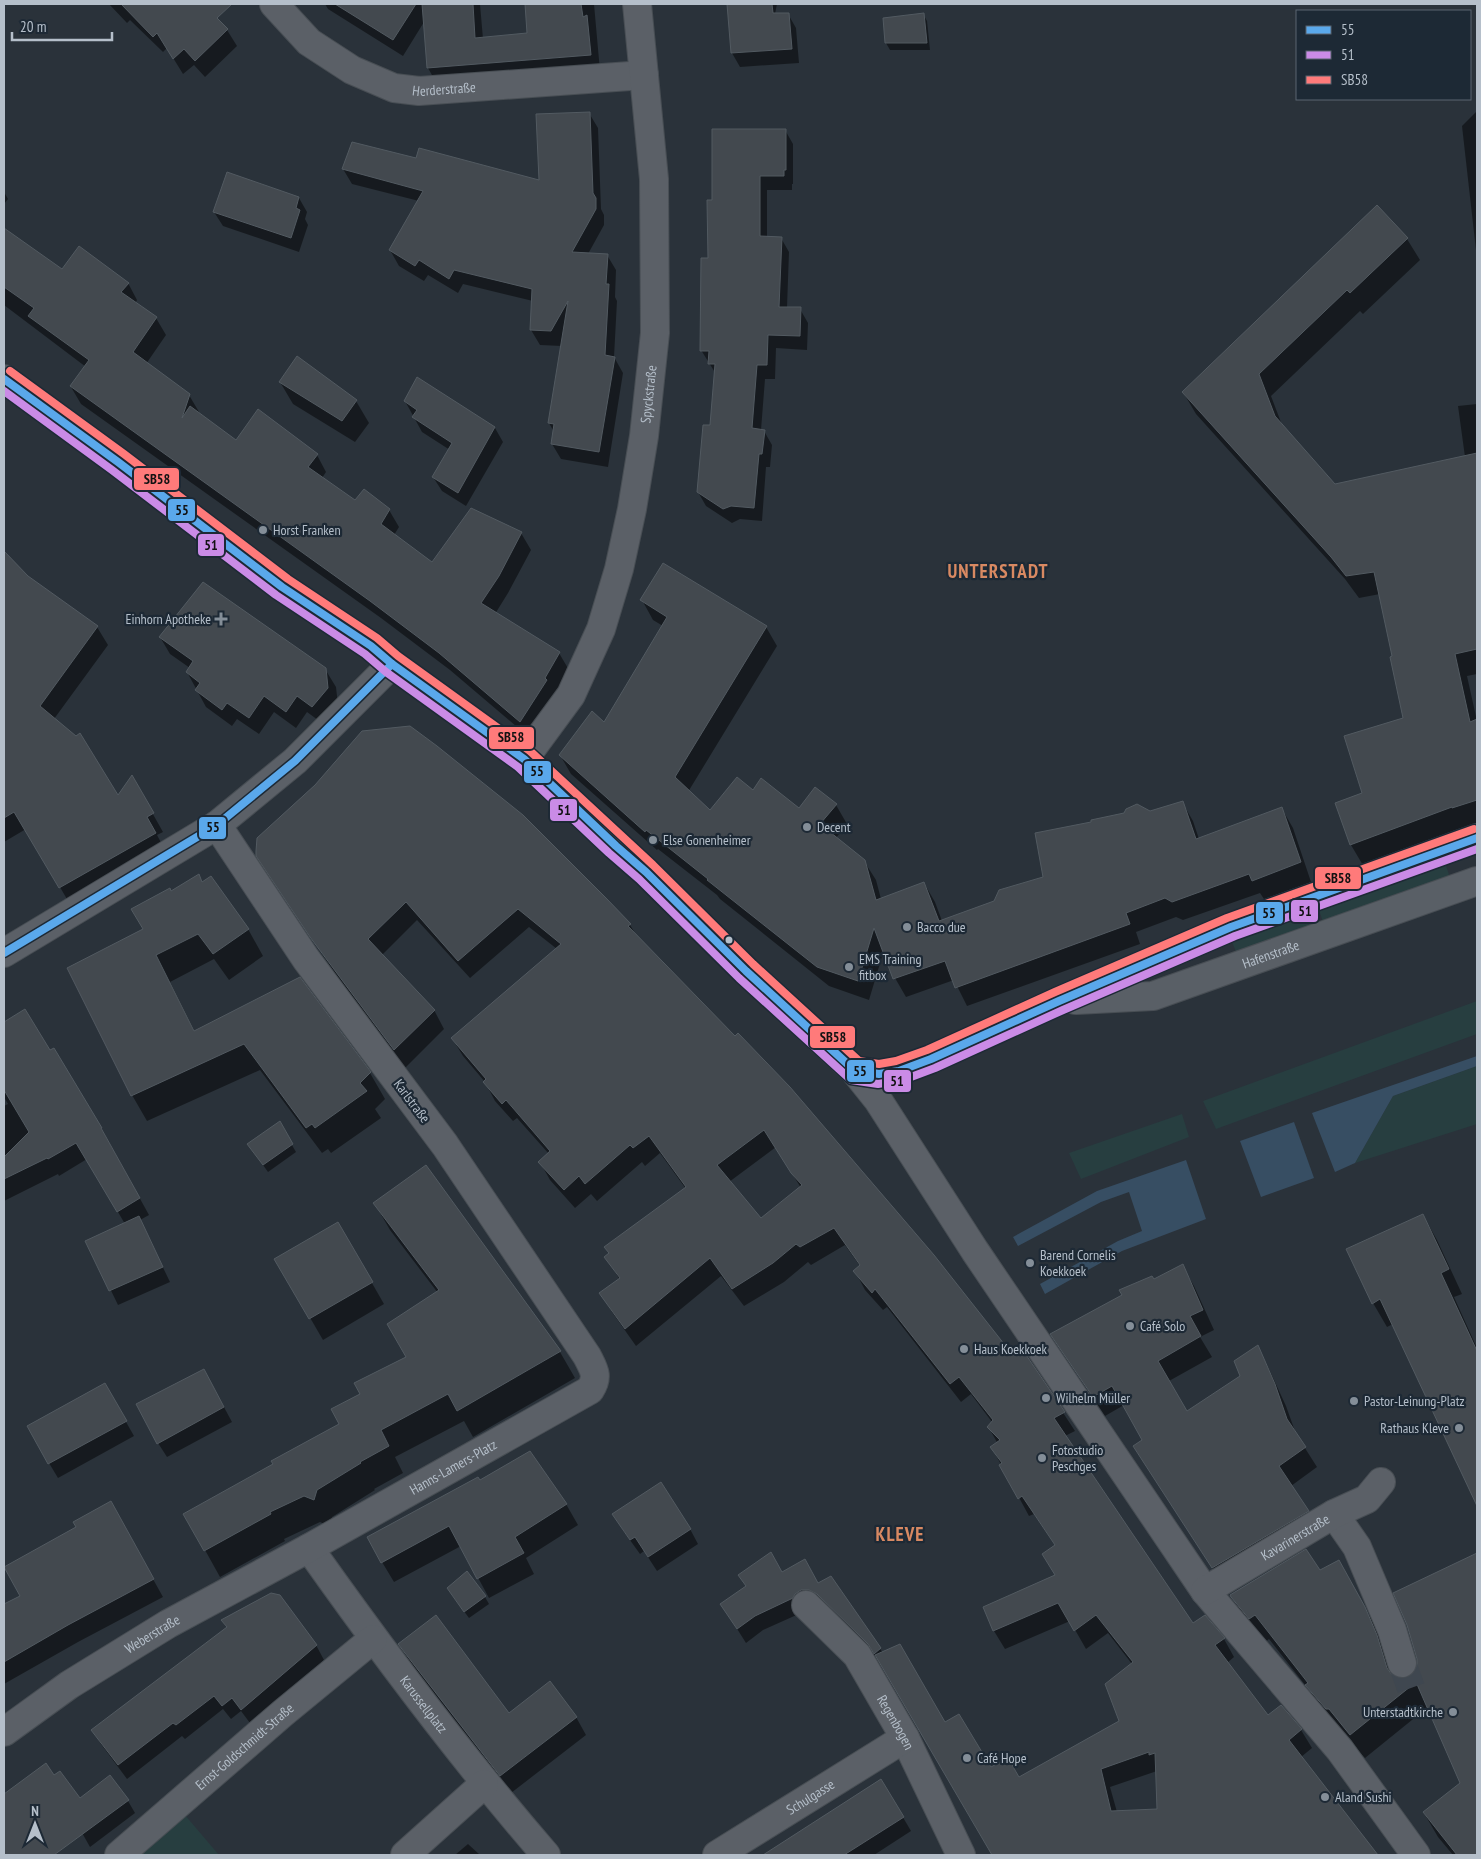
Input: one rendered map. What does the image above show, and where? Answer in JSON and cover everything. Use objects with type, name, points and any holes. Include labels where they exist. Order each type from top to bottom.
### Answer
[{"type":"street","name":"Herderstraße","points":[[274,4],[309,42],[352,70],[394,88],[419,91],[644,75]]},
{"type":"street","name":"Spyckstraße","points":[[524,758],[571,695],[601,629],[632,509],[644,436],[655,333],[654,179],[637,4]]},
{"type":"street","points":[[4,379],[118,462],[282,587],[371,646],[392,664],[524,758],[646,872],[746,971],[854,1070],[878,1100],[975,1251],[1206,1590],[1340,1750],[1416,1855]]},
{"type":"street","points":[[4,952],[217,825],[295,761],[392,664]]},
{"type":"street","name":"Karlstraße","points":[[217,825],[306,959],[445,1145],[587,1356],[595,1372],[595,1383]]},
{"type":"street","points":[[854,1070],[879,1074],[899,1071],[931,1059],[1059,1001],[1231,927],[1477,838]]},
{"type":"street","name":"Hafenstraße","points":[[1059,1001],[1153,996],[1477,881]]},
{"type":"street","name":"Hanns-Lamers-Platz","points":[[309,1548],[590,1390],[595,1383]]},
{"type":"street","name":"Kavarinerstraße","points":[[1206,1590],[1334,1514],[1367,1499],[1381,1482]]},
{"type":"street","points":[[1334,1514],[1357,1548],[1392,1630],[1402,1663]]},
{"type":"street","name":"Karussellplatz","points":[[309,1548],[373,1639],[484,1784],[546,1855]]},
{"type":"street","name":"Weberstraße","points":[[4,1732],[69,1684],[168,1624],[309,1548]]},
{"type":"street","name":"Regenbogen","points":[[806,1605],[857,1655],[905,1738],[961,1855]]},
{"type":"street","name":"Ernst-Goldschmidt-Straße","points":[[119,1855],[282,1713],[373,1639]]},
{"type":"street","name":"Schulgasse","points":[[717,1855],[905,1738]]},
{"type":"street","points":[[405,1855],[484,1784]]},
{"type":"green space","points":[[1435,861],[1446,866],[1452,883],[1325,928],[1317,904]]},
{"type":"green space","points":[[1309,907],[1317,930],[1239,959],[1230,937]]},
{"type":"green space","points":[[1477,1001],[1477,1034],[1216,1129],[1203,1101]]},
{"type":"green space","points":[[1477,1066],[1477,1124],[1355,1163],[1393,1096]]},
{"type":"green space","points":[[1182,1114],[1189,1137],[1081,1179],[1069,1153]]},
{"type":"green space","points":[[184,1814],[219,1855],[137,1855]]},
{"type":"water","points":[[1477,1056],[1477,1066],[1393,1096],[1355,1163],[1335,1172],[1312,1113]]},
{"type":"water","points":[[1294,1122],[1314,1178],[1261,1197],[1240,1141]]},
{"type":"water","points":[[1186,1160],[1206,1219],[1122,1251],[1045,1294],[1040,1284],[1118,1241],[1142,1231],[1129,1192],[1101,1202],[1018,1246],[1013,1237],[1097,1191]]},
{"type":"building","points":[[121,4],[232,4],[217,18],[228,29],[195,61],[184,49],[173,59],[157,33],[153,37]]},
{"type":"building","points":[[335,4],[416,4],[393,40]]},
{"type":"building","points":[[422,4],[473,4],[475,38],[527,33],[525,4],[581,4],[583,17],[587,15],[591,55],[427,68]]},
{"type":"building","points":[[727,4],[772,4],[773,13],[789,13],[792,49],[731,53]]},
{"type":"building","points":[[924,13],[927,43],[885,43],[883,18]]},
{"type":"building","points":[[590,112],[593,193],[596,198],[596,209],[572,252],[608,254],[606,284],[609,284],[605,355],[615,357],[599,452],[551,444],[554,424],[548,423],[568,301],[551,331],[530,330],[532,289],[454,270],[449,279],[419,260],[415,266],[389,250],[423,191],[342,169],[352,142],[416,158],[419,148],[539,180],[536,114]]},
{"type":"building","points":[[712,129],[786,129],[786,170],[784,170],[784,176],[760,176],[760,236],[782,237],[779,307],[801,307],[800,336],[768,335],[767,365],[757,365],[752,428],[765,430],[762,454],[759,454],[754,508],[731,506],[723,509],[697,492],[703,425],[710,425],[715,364],[708,364],[709,351],[700,351],[701,258],[708,258],[707,200],[712,200]]},
{"type":"building","points":[[227,172],[299,197],[296,208],[300,210],[291,238],[213,212]]},
{"type":"building","points":[[1377,205],[1408,238],[1350,293],[1347,290],[1259,374],[1275,416],[1335,484],[1477,453],[1477,649],[1455,654],[1470,722],[1477,719],[1477,800],[1452,807],[1350,845],[1335,803],[1362,793],[1344,736],[1403,718],[1374,572],[1346,576],[1182,392]]},
{"type":"building","points":[[4,228],[62,269],[79,246],[129,283],[121,292],[157,317],[133,352],[190,394],[182,418],[190,406],[236,440],[258,409],[318,454],[308,467],[355,500],[364,489],[390,509],[381,524],[432,562],[471,508],[522,532],[499,576],[481,603],[560,652],[545,678],[547,680],[520,722],[439,653],[370,601],[70,386],[89,360],[28,316],[34,308],[4,287]]},
{"type":"building","points":[[297,356],[357,400],[342,421],[279,382]]},
{"type":"building","points":[[417,377],[495,427],[458,493],[432,477],[452,443],[412,417],[417,410],[404,401]]},
{"type":"building","points":[[4,551],[28,576],[98,626],[40,706],[76,736],[80,733],[118,795],[132,775],[154,813],[147,817],[156,833],[59,888],[14,812],[4,818]]},
{"type":"building","points":[[663,563],[767,626],[675,777],[710,810],[737,777],[753,790],[761,778],[799,808],[815,787],[837,804],[820,824],[865,860],[876,900],[924,882],[939,921],[994,901],[999,890],[1043,877],[1035,833],[1091,822],[1091,820],[1124,813],[1126,809],[1137,804],[1150,811],[1183,801],[1196,839],[1282,807],[1301,862],[1252,881],[1249,874],[1172,902],[1165,898],[1126,913],[1130,924],[955,988],[945,961],[893,979],[874,928],[858,981],[817,967],[655,837],[646,830],[645,832],[559,755],[592,711],[604,722],[667,617],[640,600]]},
{"type":"building","points":[[203,582],[326,668],[328,688],[312,707],[297,696],[286,712],[264,696],[249,718],[227,703],[222,710],[195,690],[200,683],[186,672],[193,661],[159,637]]},
{"type":"building","points":[[410,726],[523,815],[631,924],[628,926],[735,1036],[738,1033],[790,1087],[934,1255],[1012,1354],[1022,1349],[1065,1412],[1054,1418],[1193,1623],[1205,1615],[1225,1638],[1215,1645],[1268,1715],[1281,1705],[1302,1729],[1289,1740],[1378,1855],[992,1855],[875,1655],[900,1644],[945,1722],[959,1714],[991,1767],[1008,1758],[1019,1777],[1119,1721],[1105,1684],[1133,1662],[1096,1615],[1074,1631],[1058,1603],[993,1631],[983,1607],[1055,1575],[1042,1554],[1055,1545],[1022,1496],[1018,1499],[999,1465],[1002,1463],[990,1447],[1000,1440],[987,1427],[993,1420],[959,1377],[950,1384],[875,1289],[872,1293],[853,1271],[860,1265],[834,1228],[800,1247],[796,1244],[773,1263],[732,1289],[710,1258],[625,1329],[599,1293],[620,1278],[604,1257],[609,1253],[604,1247],[686,1187],[649,1136],[633,1148],[630,1145],[585,1184],[579,1176],[564,1190],[538,1162],[550,1151],[506,1100],[502,1104],[483,1082],[486,1079],[451,1038],[561,944],[518,909],[458,961],[406,902],[368,939],[435,1010],[394,1050],[310,937],[256,856],[257,838],[315,785],[362,731]],"holes":[[[764,1130],[791,1173],[802,1185],[761,1218],[717,1165]],[[1149,1752],[1149,1755],[1155,1753],[1157,1809],[1111,1811],[1101,1769]]]},
{"type":"building","points":[[199,874],[202,882],[211,876],[249,929],[213,954],[198,934],[156,955],[194,1031],[300,977],[371,1072],[360,1083],[367,1091],[315,1128],[312,1124],[306,1128],[244,1044],[131,1096],[67,968],[143,929],[131,909],[170,888],[171,891]]},
{"type":"building","points":[[25,1009],[50,1050],[54,1048],[102,1128],[140,1198],[117,1212],[76,1143],[48,1159],[4,1179],[4,1157],[29,1132],[4,1090],[4,1022]]},
{"type":"building","points":[[280,1121],[293,1144],[263,1165],[247,1144]]},
{"type":"building","points":[[426,1165],[561,1351],[457,1411],[448,1394],[381,1430],[389,1446],[317,1490],[314,1500],[304,1496],[270,1512],[271,1514],[204,1551],[183,1514],[273,1464],[271,1461],[339,1424],[331,1409],[360,1394],[354,1383],[406,1357],[387,1324],[439,1290],[373,1203]]},
{"type":"building","name":"Rathaus Kleve","points":[[1423,1214],[1449,1269],[1441,1273],[1477,1351],[1477,1506],[1380,1299],[1372,1304],[1346,1249]]},
{"type":"building","points":[[139,1216],[163,1267],[109,1291],[85,1241]]},
{"type":"building","points":[[338,1222],[373,1282],[309,1319],[274,1259]]},
{"type":"building","points":[[1183,1264],[1203,1310],[1190,1316],[1201,1336],[1158,1361],[1187,1411],[1240,1376],[1234,1361],[1258,1345],[1275,1384],[1287,1419],[1306,1447],[1279,1466],[1309,1511],[1212,1568],[1133,1446],[1142,1440],[1112,1386],[1093,1397],[1050,1334],[1122,1295],[1119,1290],[1152,1276],[1154,1279]]},
{"type":"building","points":[[204,1369],[224,1407],[157,1444],[136,1404]]},
{"type":"building","points":[[105,1383],[127,1421],[48,1464],[27,1426]]},
{"type":"building","points":[[530,1451],[567,1504],[515,1537],[524,1553],[477,1579],[449,1526],[381,1563],[367,1537],[478,1477],[480,1480]]},
{"type":"building","points":[[661,1482],[691,1529],[648,1557],[635,1537],[630,1540],[612,1514]]},
{"type":"building","points":[[111,1501],[154,1579],[4,1662],[4,1604],[20,1596],[4,1567],[76,1527],[73,1522]]},
{"type":"building","points":[[1306,1549],[1320,1570],[1339,1560],[1365,1607],[1377,1635],[1387,1668],[1392,1675],[1399,1678],[1406,1678],[1413,1674],[1417,1667],[1417,1659],[1407,1625],[1393,1593],[1477,1553],[1477,1855],[1457,1855],[1423,1812],[1460,1783],[1416,1682],[1350,1735],[1329,1709],[1326,1709],[1305,1685],[1308,1683],[1255,1615],[1249,1619],[1231,1597],[1230,1595]]},
{"type":"building","points":[[771,1552],[782,1572],[805,1559],[818,1583],[831,1576],[881,1648],[874,1654],[868,1644],[817,1594],[809,1590],[801,1590],[793,1598],[755,1616],[737,1629],[720,1604],[746,1586],[738,1575]]},
{"type":"building","points":[[467,1571],[486,1596],[464,1612],[447,1588]]},
{"type":"building","points":[[271,1593],[280,1595],[317,1645],[241,1710],[232,1698],[222,1706],[214,1696],[176,1725],[173,1723],[118,1765],[91,1730],[227,1627],[221,1620]]},
{"type":"building","points":[[436,1615],[509,1713],[550,1681],[577,1717],[500,1776],[398,1644]]},
{"type":"building","points":[[46,1763],[54,1775],[60,1771],[80,1798],[110,1775],[129,1800],[54,1855],[4,1855],[4,1794]]},
{"type":"building","points":[[881,1779],[904,1817],[844,1855],[763,1855]]},
{"type":"tunnel","points":[[1402,1663],[1411,1688]]},
{"type":"transit line","name":"SB58","points":[[10,371],[124,454],[288,579],[377,638],[398,656],[530,751],[653,865],[753,964],[859,1061],[879,1064],[896,1061],[927,1050],[1055,992],[1227,918],[1474,829]]},
{"type":"transit line","name":"55","points":[[4,379],[118,462],[282,587],[371,646],[392,664],[524,759],[646,872],[746,971],[854,1070],[879,1074],[899,1071],[931,1059],[1059,1001],[1231,927],[1477,838]]},
{"type":"transit line","name":"51","points":[[4,391],[112,470],[276,595],[365,654],[386,672],[518,767],[639,879],[739,978],[851,1080],[878,1084],[903,1080],[935,1068],[1063,1010],[1235,936],[1477,849]]},
{"type":"transit line","name":"55","points":[[4,953],[217,825],[295,761],[392,664]]},
{"type":"place","name":"Horst Franken","points":[[263,530]]},
{"type":"place","name":"Einhorn Apotheke","points":[[221,619]]},
{"type":"place","name":"Decent","points":[[807,827]]},
{"type":"place","name":"Else Gonenheimer","points":[[653,840]]},
{"type":"place","name":"Bacco due","points":[[907,927]]},
{"type":"place","name":"EMS Training fitbox","points":[[849,967]]},
{"type":"place","name":"Barend Cornelis Koekkoek","points":[[1030,1263]]},
{"type":"place","name":"Café Solo","points":[[1130,1326]]},
{"type":"place","name":"Haus Koekkoek","points":[[964,1349]]},
{"type":"place","name":"Wilhelm Müller","points":[[1046,1398]]},
{"type":"place","name":"Pastor-Leinung-Platz","points":[[1354,1401]]},
{"type":"place","name":"Rathaus Kleve","points":[[1459,1428]]},
{"type":"place","name":"Fotostudio Peschges","points":[[1042,1458]]},
{"type":"place","name":"Unterstadtkirche","points":[[1453,1712]]},
{"type":"place","name":"Café Hope","points":[[967,1758]]},
{"type":"place","name":"Aland Sushi","points":[[1325,1797]]},
{"type":"district","name":"UNTERSTADT","points":[[998,571]]},
{"type":"district","name":"KLEVE","points":[[900,1534]]}]
